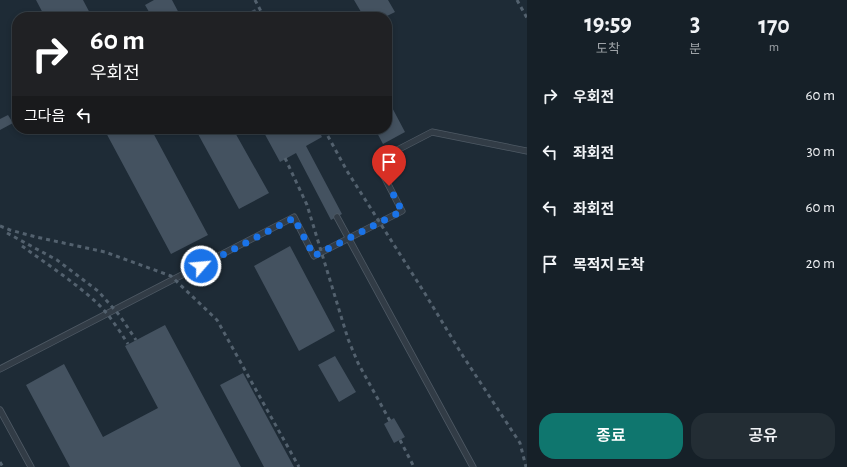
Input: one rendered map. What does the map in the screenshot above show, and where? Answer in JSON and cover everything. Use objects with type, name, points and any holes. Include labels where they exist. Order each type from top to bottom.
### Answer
[{"type":"lane","points":[[0,368],[294,218],[314,256],[402,211],[376,161],[432,132],[527,151]]},
{"type":"lane","points":[[337,217],[473,467]]},
{"type":"lane","points":[[0,410],[31,467]]},
{"type":"building","points":[[36,0],[83,0],[89,12],[42,12]]},
{"type":"building","points":[[154,0],[172,0],[178,12],[149,12],[145,5]]},
{"type":"building","points":[[354,0],[388,0],[395,12],[392,14],[392,12],[361,12]]},
{"type":"building","points":[[255,9],[256,12],[249,12]]},
{"type":"building","points":[[392,107],[405,132],[383,144],[378,134],[392,134]]},
{"type":"building","points":[[8,115],[12,124],[0,130],[0,119]]},
{"type":"building","points":[[107,134],[154,134],[208,235],[171,254]]},
{"type":"building","points":[[198,134],[236,134],[269,193],[239,209]]},
{"type":"building","points":[[265,134],[320,134],[322,137],[306,146],[342,214],[331,220],[296,153],[280,162]]},
{"type":"building","points":[[290,246],[335,331],[299,351],[254,266]]},
{"type":"building","points":[[165,325],[241,467],[70,467],[26,385],[64,364],[103,437],[158,408],[125,346]]},
{"type":"building","points":[[335,356],[356,392],[339,402],[318,365]]},
{"type":"building","points":[[243,373],[294,467],[264,467],[220,385]]},
{"type":"building","points":[[394,418],[405,437],[394,443],[384,424]]},
{"type":"railway","points":[[255,0],[261,12]]},
{"type":"railway","points":[[517,0],[527,18]]},
{"type":"railway","points":[[327,134],[347,171],[461,353],[520,443],[526,467]]},
{"type":"railway","points":[[285,158],[307,205],[348,339],[358,363],[390,421]]},
{"type":"railway","points":[[0,226],[36,237],[105,252],[171,276],[217,320],[299,467]]},
{"type":"railway","points":[[7,233],[57,260],[98,291],[120,316],[136,340]]},
{"type":"railway","points":[[22,246],[70,280],[96,302],[109,317],[128,344]]},
{"type":"railway","points":[[400,440],[414,467]]},
{"type":"railway","points":[[0,462],[3,467]]},
{"type":"route","points":[[201,266],[294,218],[314,256],[402,211],[389,186]]}]
